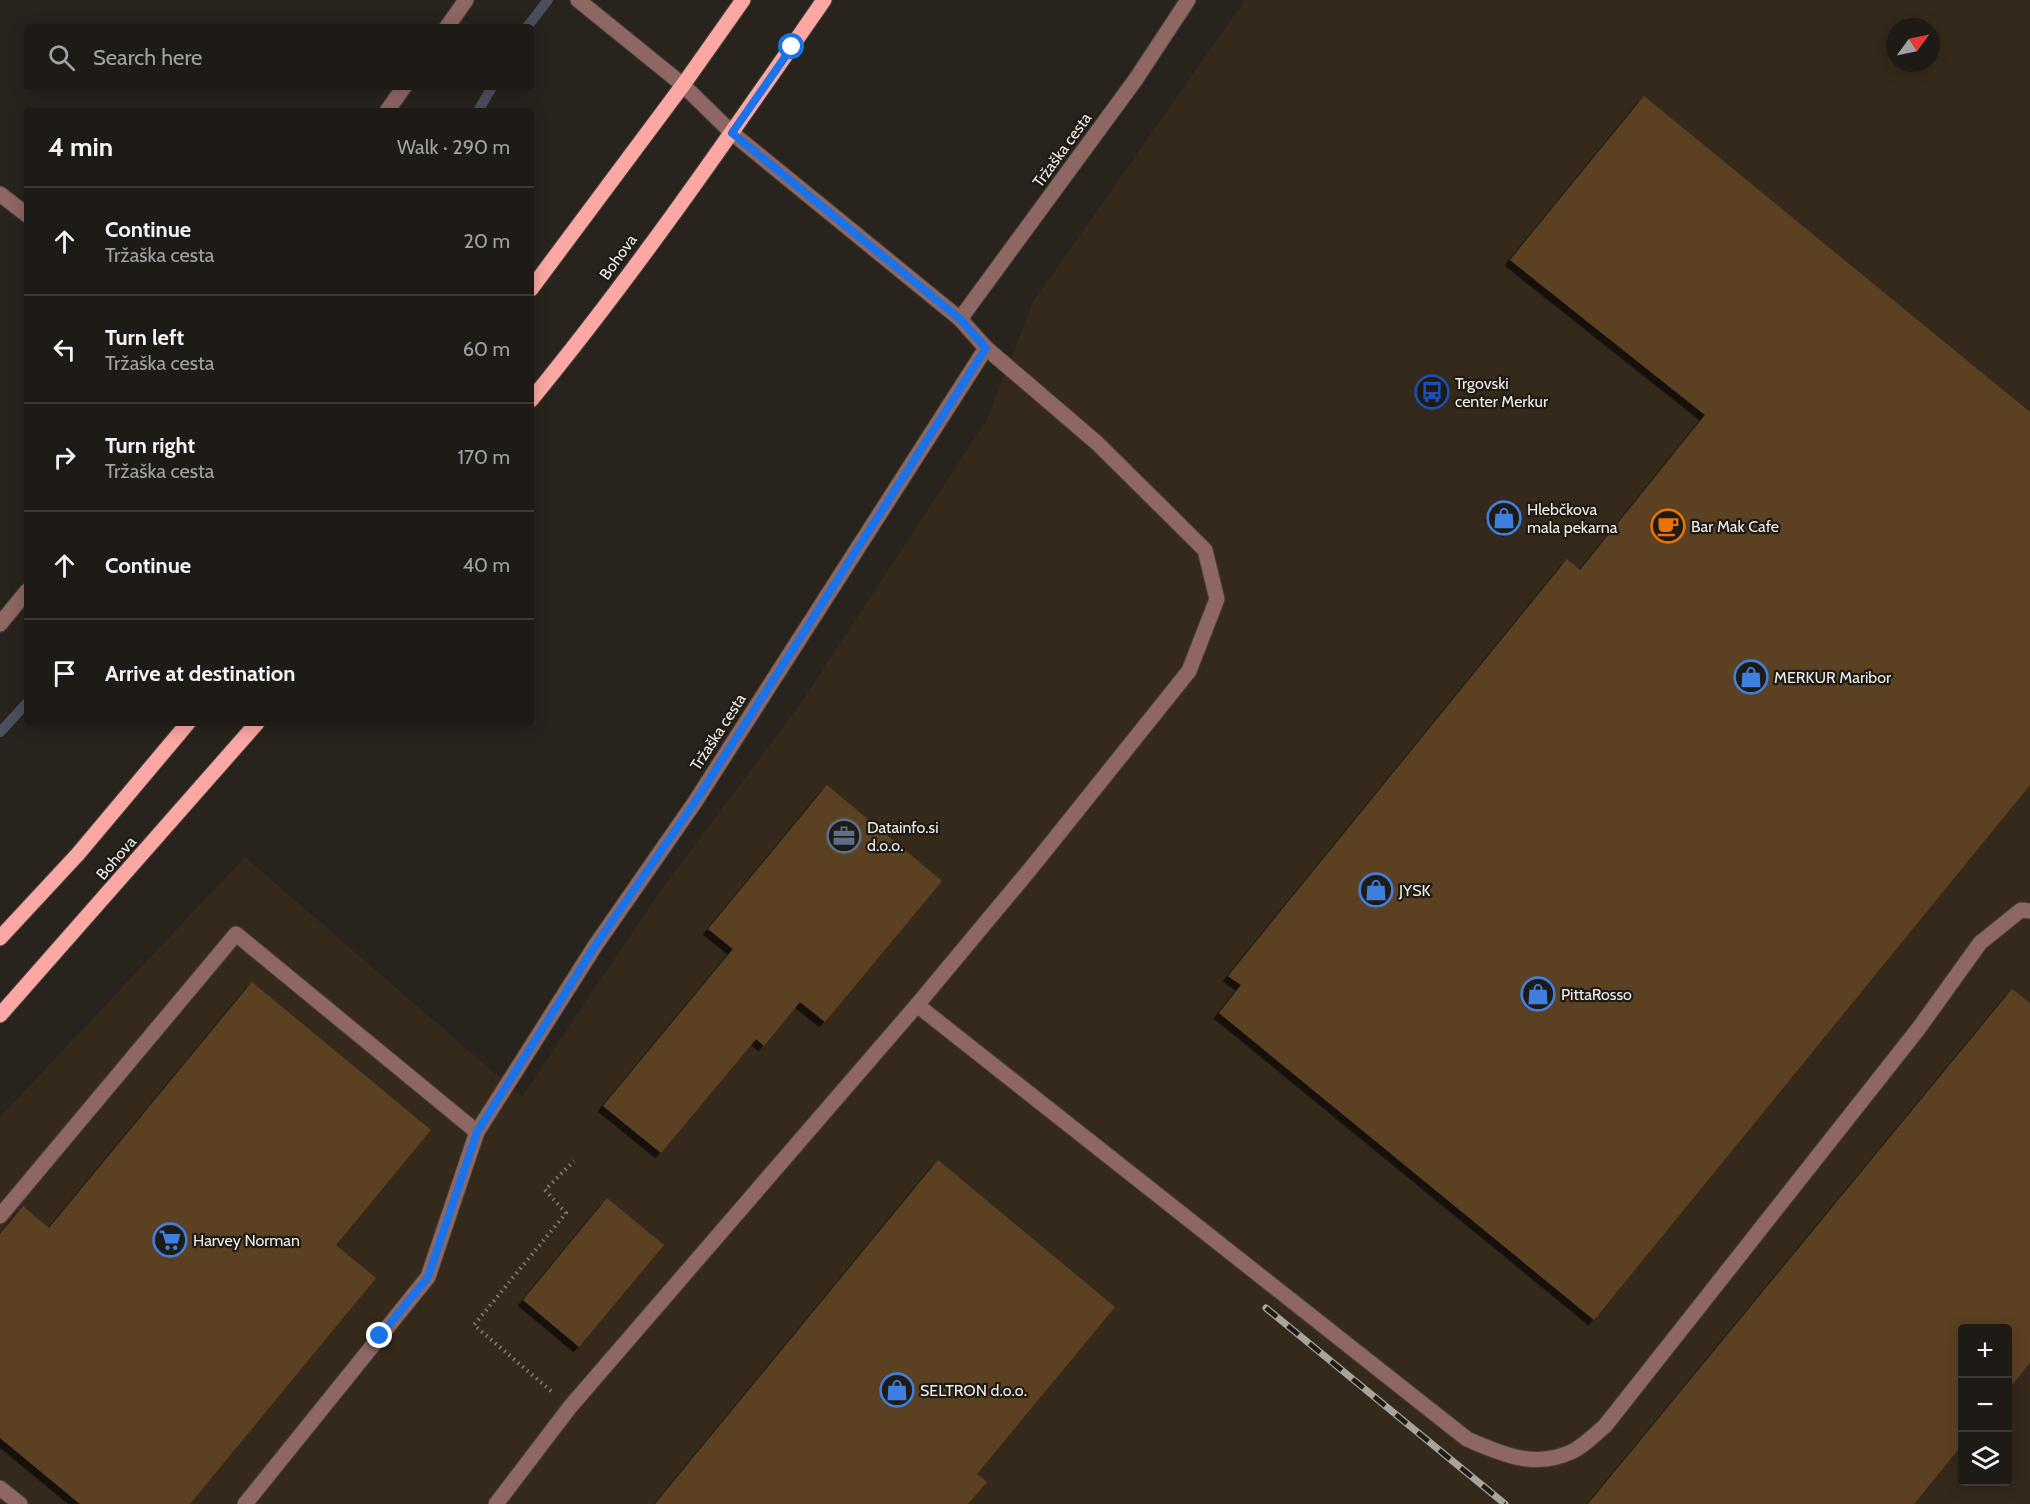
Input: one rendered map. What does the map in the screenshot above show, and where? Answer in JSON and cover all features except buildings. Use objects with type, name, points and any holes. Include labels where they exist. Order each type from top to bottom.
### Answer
[{"type":"main road","points":[[534,285],[683,85],[743,0]]},
{"type":"main road","points":[[732,133],[824,0]]},
{"type":"main road","name":"Bohova","points":[[534,396],[574,347],[732,133]]},
{"type":"main road","name":"Bohova","points":[[0,938],[78,854],[185,726]]},
{"type":"main road","name":"Bohova","points":[[0,1015],[254,726]]},
{"type":"street","points":[[449,24],[466,0]]},
{"type":"street","points":[[496,1504],[570,1407],[917,1005],[1047,849],[1189,672],[1217,599],[1205,550],[1097,443],[986,348],[960,319],[732,133],[683,85],[578,0]]},
{"type":"street","name":"Tržaška cesta","points":[[960,319],[1136,79],[1188,0]]},
{"type":"street","points":[[389,108],[402,90]]},
{"type":"street","points":[[0,194],[24,213]]},
{"type":"street","name":"Tržaška cesta","points":[[245,1504],[428,1277],[477,1132],[595,946],[695,802],[986,348]]},
{"type":"street","points":[[0,624],[24,595]]},
{"type":"street","points":[[917,1005],[1467,1439],[1500,1454],[1527,1460],[1550,1459],[1572,1452],[1605,1426],[1919,1028],[1980,943],[2021,910],[2030,911]]},
{"type":"street","points":[[0,1216],[236,934],[477,1132]]},
{"type":"street","points":[[0,1488],[20,1504]]},
{"type":"path","points":[[570,1407],[474,1325],[566,1213],[545,1190],[574,1161]]},
{"type":"shaded area","points":[[1245,0],[2030,0],[2030,1504],[0,1504],[0,1117],[245,857],[522,1097],[659,893],[800,704],[987,420],[1033,302]]},
{"type":"waterway","points":[[529,24],[548,0]]},
{"type":"waterway","points":[[480,108],[490,90]]},
{"type":"waterway","points":[[0,732],[24,706]]},
{"type":"railway","points":[[1266,1308],[1505,1504]]},
{"type":"place","name":"Trgovski center Merkur","points":[[1432,392]]},
{"type":"place","name":"Hlebčkova mala pekarna","points":[[1504,518]]},
{"type":"place","name":"Bar Mak Cafe","points":[[1668,526]]},
{"type":"place","name":"MERKUR Maribor","points":[[1751,677]]},
{"type":"place","name":"Datainfo.si d.o.o.","points":[[844,836]]},
{"type":"place","name":"JYSK","points":[[1376,890]]},
{"type":"place","name":"PittaRosso","points":[[1538,994]]},
{"type":"place","name":"Harvey Norman","points":[[170,1240]]},
{"type":"place","name":"SELTRON d.o.o.","points":[[897,1390]]},
{"type":"route","points":[[380,1336],[428,1277],[477,1132],[595,946],[695,802],[986,348],[960,319],[732,133],[792,47]]}]
